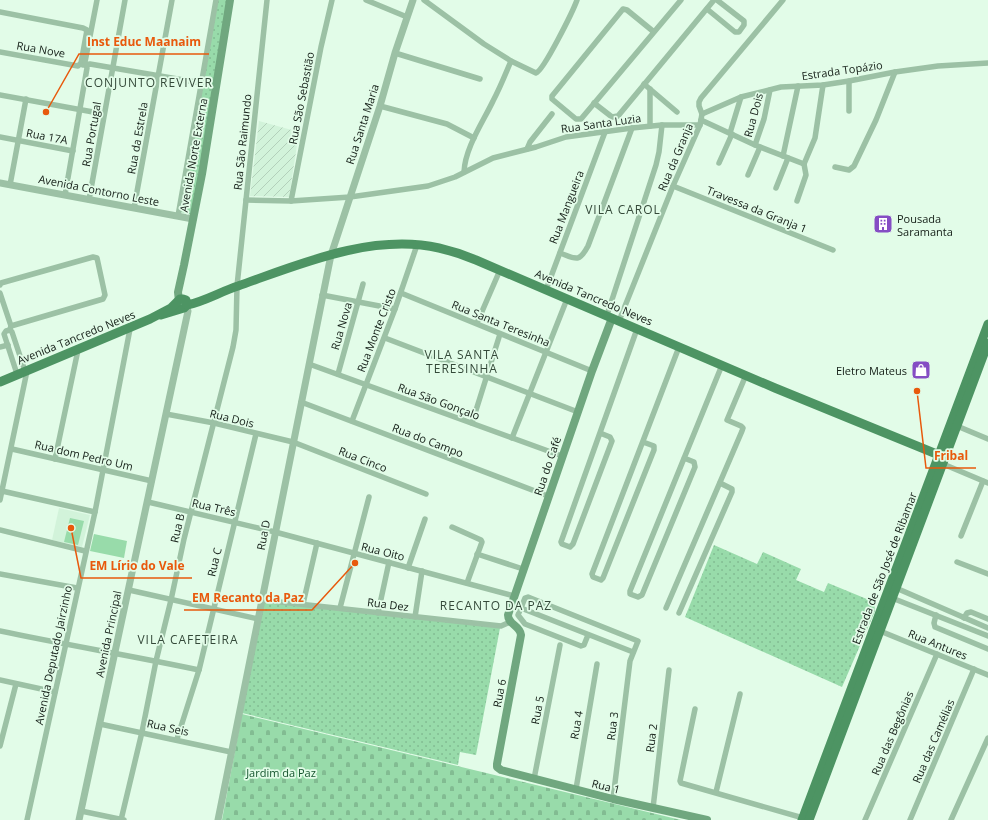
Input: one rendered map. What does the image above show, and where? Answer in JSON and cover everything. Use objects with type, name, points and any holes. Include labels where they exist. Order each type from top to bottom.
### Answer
[{"type":"main road","name":"Avenida Norte Externa","points":[[183,303],[184,265],[230,0]]},
{"type":"main road","name":"Avenida Tancredo Neves","points":[[161,315],[171,308],[183,303],[221,292],[331,255],[369,247],[396,244],[417,245],[447,250],[500,270],[746,375],[943,454]]},
{"type":"main road","name":"Avenida Tancredo Neves","points":[[0,382],[130,329],[183,303]]},
{"type":"main road","name":"Rua do Café","points":[[510,622],[508,615],[523,569],[592,371],[613,318]]},
{"type":"main road","name":"Estrada de São José de Ribamar","points":[[804,819],[943,454],[988,324]]},
{"type":"main road","name":"Estrada de São José de Ribamar","points":[[804,819],[880,631],[943,464],[943,454],[957,426],[988,343]]},
{"type":"main road","name":"Rua 6","points":[[501,770],[497,767],[497,760],[521,635],[519,629],[510,622]]},
{"type":"main road","name":"Rua 1","points":[[501,770],[613,799],[707,820]]},
{"type":"street","points":[[65,195],[87,68],[85,64],[97,0]]},
{"type":"street","name":"Rua Portugal","points":[[89,200],[125,0]]},
{"type":"street","name":"Rua da Estrela","points":[[134,208],[172,0]]},
{"type":"street","name":"Avenida Norte Externa","points":[[178,216],[216,0]]},
{"type":"street","name":"Rua São Raimundo","points":[[237,286],[267,0]]},
{"type":"street","name":"Rua São Sebastião","points":[[291,201],[321,47],[332,0]]},
{"type":"street","points":[[366,0],[407,17]]},
{"type":"street","name":"Rua Santa Maria","points":[[331,255],[413,0]]},
{"type":"street","points":[[424,0],[468,33],[511,61],[536,73],[540,71],[547,59],[577,0]]},
{"type":"street","points":[[654,32],[627,10],[623,9],[552,98],[578,120],[581,119],[681,0]]},
{"type":"street","points":[[594,103],[612,117],[618,116],[714,0]]},
{"type":"street","points":[[707,9],[735,32],[739,32],[744,24],[744,21],[717,0]]},
{"type":"street","name":"Rua da Granja","points":[[613,318],[700,123],[702,114],[699,106],[701,98],[783,0]]},
{"type":"street","name":"Rua Nove","points":[[0,12],[85,28],[87,30],[81,63],[78,66]]},
{"type":"street","name":"Rua Nove","points":[[0,52],[78,66],[85,64]]},
{"type":"street","points":[[395,53],[480,79]]},
{"type":"street","points":[[464,172],[465,162],[474,138],[496,95],[511,61]]},
{"type":"street","name":"Estrada Topázio","points":[[702,114],[741,98],[770,90],[798,86],[823,85],[938,66],[988,63]]},
{"type":"street","points":[[85,64],[201,83]]},
{"type":"street","points":[[835,167],[848,170],[854,166],[876,120],[895,72]]},
{"type":"street","points":[[849,81],[849,111]]},
{"type":"street","points":[[644,84],[677,112]]},
{"type":"street","points":[[797,201],[806,175],[804,164],[815,138],[823,85]]},
{"type":"street","points":[[776,188],[786,157],[798,86]]},
{"type":"street","points":[[650,89],[650,126]]},
{"type":"street","name":"Rua Dois","points":[[748,175],[764,119],[770,90]]},
{"type":"street","points":[[0,95],[104,114]]},
{"type":"street","points":[[719,163],[731,133],[741,98]]},
{"type":"street","points":[[10,185],[26,99]]},
{"type":"street","points":[[380,106],[447,124],[474,138]]},
{"type":"street","points":[[527,149],[530,142],[552,114]]},
{"type":"street","points":[[700,123],[731,133],[757,146],[804,164]]},
{"type":"street","name":"Rua Santa Luzia","points":[[246,200],[291,201],[350,197],[428,186],[455,177],[493,158],[566,137],[650,126],[700,123]]},
{"type":"street","points":[[613,318],[656,165],[662,125]]},
{"type":"street","points":[[560,253],[576,259],[580,258],[584,254],[632,128]]},
{"type":"street","name":"Rua Mangueira","points":[[546,290],[605,132]]},
{"type":"street","name":"Rua 17A","points":[[0,137],[73,151]]},
{"type":"street","name":"Avenida Contorno Leste","points":[[0,183],[193,219]]},
{"type":"street","name":"Travessa da Granja 1","points":[[673,186],[833,250]]},
{"type":"street","name":"Rua Monte Cristo","points":[[352,421],[401,293],[417,245]]},
{"type":"street","name":"Rua D","points":[[218,820],[331,255]]},
{"type":"street","points":[[0,285],[1,283],[93,257],[97,258],[105,295],[103,299],[10,328],[4,334],[8,346],[23,372]]},
{"type":"street","points":[[477,323],[500,270]]},
{"type":"street","name":"Rua Nova","points":[[338,374],[363,284]]},
{"type":"street","name":"Rua B","points":[[122,820],[156,661],[191,512],[233,347],[236,330],[237,286]]},
{"type":"street","points":[[0,293],[23,372],[12,449],[0,500]]},
{"type":"street","name":"Rua Santa Teresinha","points":[[401,293],[592,371]]},
{"type":"street","points":[[322,295],[395,309]]},
{"type":"street","points":[[512,438],[567,299]]},
{"type":"street","name":"Avenida Principal","points":[[79,820],[166,414],[183,303]]},
{"type":"street","name":"Avenida Deputado Jairzinho","points":[[27,820],[103,470],[130,329]]},
{"type":"street","points":[[600,433],[610,437],[612,441],[573,544],[570,547],[562,544],[561,542],[637,329]]},
{"type":"street","points":[[472,423],[500,334]]},
{"type":"street","points":[[384,338],[578,412]]},
{"type":"street","points":[[0,347],[8,346]]},
{"type":"street","points":[[643,442],[654,446],[654,450],[601,580],[593,577],[592,574],[679,347]]},
{"type":"street","points":[[55,459],[78,350]]},
{"type":"street","name":"Rua São Gonçalo","points":[[309,364],[562,456]]},
{"type":"street","points":[[684,458],[694,462],[695,466],[642,595],[638,597],[630,594],[630,591],[684,458],[722,365]]},
{"type":"street","points":[[666,608],[742,431],[741,426],[727,420],[746,375]]},
{"type":"street","name":"Rua do Campo","points":[[301,402],[548,496]]},
{"type":"street","name":"Rua Dois","points":[[166,414],[214,423],[293,442]]},
{"type":"street","points":[[957,426],[988,439]]},
{"type":"street","name":"Rua C","points":[[177,739],[199,670],[256,434]]},
{"type":"street","name":"Rua Cinco","points":[[293,442],[426,494]]},
{"type":"street","name":"Rua dom Pedro Um","points":[[12,449],[152,481]]},
{"type":"street","points":[[943,464],[986,482],[961,536]]},
{"type":"street","points":[[679,613],[732,492],[730,487],[720,483]]},
{"type":"street","points":[[2,491],[94,512]]},
{"type":"street","points":[[340,608],[369,496]]},
{"type":"street","name":"Rua Três","points":[[148,502],[275,532]]},
{"type":"street","points":[[425,519],[408,568],[514,596]]},
{"type":"street","points":[[452,527],[481,540],[482,542],[467,583]]},
{"type":"street","points":[[0,530],[85,551]]},
{"type":"street","points":[[275,532],[353,554]]},
{"type":"street","points":[[303,604],[317,543]]},
{"type":"street","name":"Rua Oito","points":[[353,554],[408,568]]},
{"type":"street","points":[[478,554],[523,569]]},
{"type":"street","points":[[378,613],[389,562]]},
{"type":"street","points":[[957,562],[988,574]]},
{"type":"street","points":[[415,617],[422,571]]},
{"type":"street","points":[[0,574],[78,588]]},
{"type":"street","points":[[896,588],[988,628]]},
{"type":"street","points":[[129,590],[258,619]]},
{"type":"street","name":"Rua 3","points":[[521,608],[527,597],[637,640],[638,642],[632,654],[613,799]]},
{"type":"street","points":[[892,598],[988,636]]},
{"type":"street","name":"Rua Dez","points":[[262,600],[501,626],[510,622]]},
{"type":"street","points":[[588,634],[582,646],[523,622],[518,617],[521,608],[588,634],[632,654]]},
{"type":"street","points":[[964,618],[968,612],[988,619]]},
{"type":"street","points":[[936,615],[934,623],[935,627],[988,649]]},
{"type":"street","points":[[0,631],[199,670]]},
{"type":"street","name":"Rua Antures","points":[[880,631],[988,675]]},
{"type":"street","name":"Rua 5","points":[[534,779],[560,645]]},
{"type":"street","name":"Rua das Begônias","points":[[865,820],[937,654]]},
{"type":"street","name":"Rua 4","points":[[576,789],[597,664]]},
{"type":"street","name":"Rua das Camélias","points":[[910,820],[974,669]]},
{"type":"street","name":"Rua 2","points":[[653,808],[669,670]]},
{"type":"street","points":[[0,680],[55,692]]},
{"type":"street","points":[[0,746],[1,734],[16,684]]},
{"type":"street","points":[[716,792],[740,694]]},
{"type":"street","points":[[695,709],[680,781],[684,785],[716,792],[804,819]]},
{"type":"street","name":"Rua Seis","points":[[100,724],[177,739],[231,752]]},
{"type":"street","points":[[951,820],[988,738]]},
{"type":"street","points":[[81,811],[122,820]]},
{"type":"shaded area","points":[[259,121],[299,132],[289,197],[250,196]]},
{"type":"shaded area","points":[[59,508],[90,515],[82,547],[52,540]]},
{"type":"green space","points":[[218,0],[227,0],[192,215],[181,212]]},
{"type":"green space","points":[[70,518],[84,521],[78,545],[64,542]]},
{"type":"green space","points":[[94,534],[127,541],[124,558],[90,551]]},
{"type":"green space","points":[[714,545],[757,564],[763,552],[801,569],[796,580],[824,592],[828,583],[874,602],[875,611],[842,687],[685,617]]},
{"type":"green space","points":[[264,601],[500,628],[476,755],[460,752],[458,765],[242,713]]},
{"type":"green space","name":"Jardim da Paz","points":[[242,714],[681,820],[222,820]]},
{"type":"place","name":"Inst Educ Maanaim","points":[[46,112]]},
{"type":"place","name":"Pousada Saramanta","points":[[883,224]]},
{"type":"place","name":"Eletro Mateus","points":[[921,370]]},
{"type":"place","name":"Fribal","points":[[917,391]]},
{"type":"place","name":"EM Lírio do Vale","points":[[71,528]]},
{"type":"place","name":"EM Recanto da Paz","points":[[355,563]]},
{"type":"district","name":"CONJUNTO REVIVER","points":[[149,82]]},
{"type":"district","name":"VILA CAROL","points":[[623,209]]},
{"type":"district","name":"VILA SANTA TERESINHA","points":[[462,361]]},
{"type":"district","name":"RECANTO DA PAZ","points":[[496,605]]},
{"type":"district","name":"VILA CAFETEIRA","points":[[188,639]]}]
